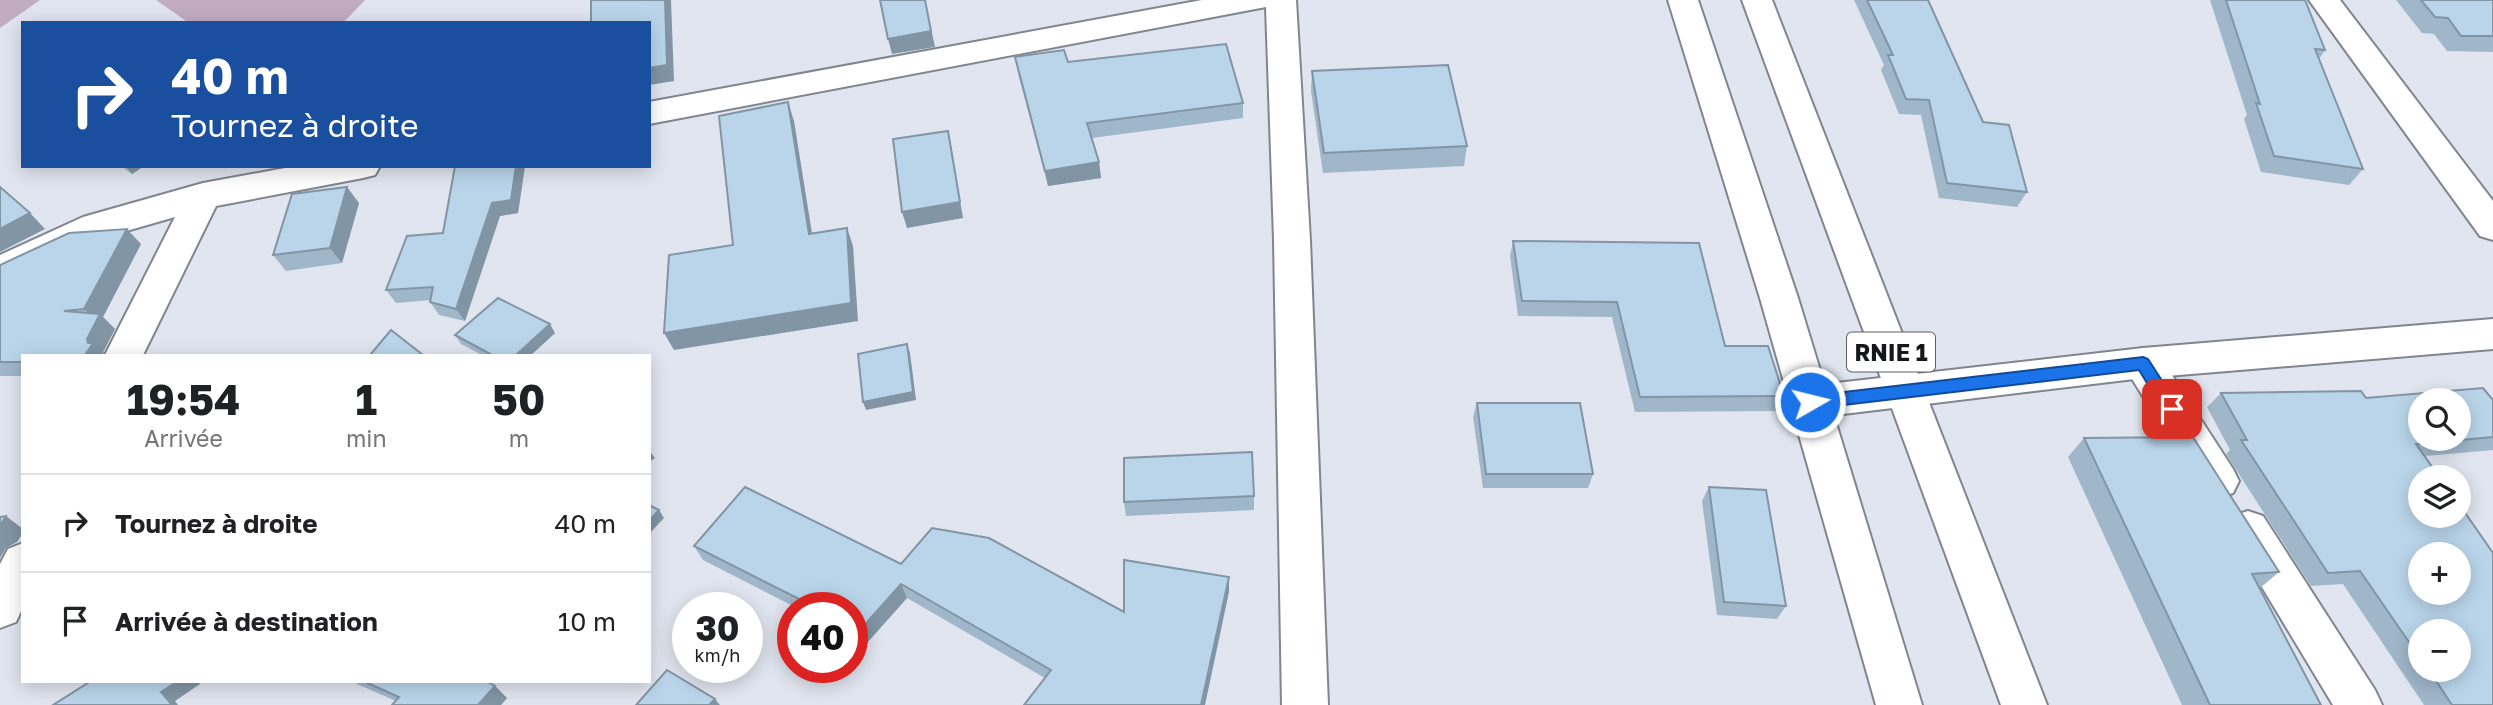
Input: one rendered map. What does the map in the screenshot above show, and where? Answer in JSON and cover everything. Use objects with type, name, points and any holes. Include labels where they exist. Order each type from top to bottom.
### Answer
[{"type":"main road","points":[[651,113],[1255,0]]},
{"type":"main road","points":[[1280,0],[1292,240],[1305,705]]},
{"type":"main road","points":[[1683,0],[1810,402],[1899,705]]},
{"type":"main road","name":"RNIE 1","points":[[1757,0],[2024,705]]},
{"type":"main road","points":[[2324,0],[2493,227]]},
{"type":"main road","points":[[0,271],[83,230],[203,196],[352,168]]},
{"type":"main road","points":[[124,354],[203,196]]},
{"type":"main road","points":[[1810,402],[2143,363],[2493,334]]},
{"type":"main road","points":[[2143,363],[2359,705]]},
{"type":"main road","points":[[0,608],[21,566]]},
{"type":"shaded area","points":[[0,0],[40,0],[0,28]]},
{"type":"shaded area","points":[[156,0],[365,0],[345,21],[186,21]]},
{"type":"building","points":[[591,0],[665,0],[667,65],[651,68],[651,21],[591,21]]},
{"type":"building","points":[[880,0],[925,0],[931,31],[888,39]]},
{"type":"building","points":[[1867,0],[1928,0],[1983,122],[2009,125],[2027,192],[1947,183],[1929,100],[1906,99],[1888,55],[1893,55]]},
{"type":"building","points":[[2226,0],[2305,0],[2325,50],[2315,49],[2363,169],[2274,156]]},
{"type":"building","points":[[2421,0],[2493,0],[2493,36],[2461,36],[2448,18],[2435,17]]},
{"type":"building","points":[[1226,44],[1243,103],[1087,123],[1099,162],[1045,171],[1015,57],[1064,50],[1068,62]]},
{"type":"building","points":[[1448,65],[1467,146],[1324,153],[1312,71]]},
{"type":"building","points":[[788,102],[809,234],[847,228],[851,303],[664,333],[669,255],[733,245],[719,116]]},
{"type":"building","points":[[948,131],[960,202],[902,212],[893,139]]},
{"type":"building","points":[[455,168],[516,168],[511,200],[492,203],[456,309],[430,302],[433,287],[386,290],[407,236],[443,233]]},
{"type":"building","points":[[0,187],[30,213],[0,229]]},
{"type":"building","points":[[347,187],[330,248],[273,255],[292,194]]},
{"type":"building","points":[[127,229],[84,309],[64,311],[100,314],[87,339],[88,343],[93,343],[86,354],[21,354],[21,362],[0,362],[0,265],[69,233]]},
{"type":"building","points":[[1513,241],[1699,243],[1725,346],[1768,346],[1784,396],[1640,397],[1617,302],[1522,301]]},
{"type":"building","points":[[498,298],[550,324],[517,354],[490,354],[455,335]]},
{"type":"building","points":[[391,330],[422,354],[371,354]]},
{"type":"building","points":[[907,344],[913,392],[863,402],[858,354]]},
{"type":"building","points":[[2483,388],[2493,400],[2493,437],[2471,439],[2471,389]]},
{"type":"building","points":[[2361,391],[2366,398],[2408,394],[2408,451],[2421,451],[2431,465],[2408,465],[2408,528],[2471,528],[2471,521],[2493,553],[2493,705],[2452,705],[2437,682],[2471,682],[2471,619],[2408,619],[2408,641],[2360,571],[2328,573],[2241,440],[2247,440],[2221,393]]},
{"type":"building","points":[[1477,403],[1580,403],[1593,474],[1486,474]]},
{"type":"building","points":[[2193,437],[2279,572],[2252,574],[2321,705],[2210,705],[2084,438]]},
{"type":"building","points":[[1252,452],[1254,496],[1124,502],[1124,458]]},
{"type":"building","points":[[745,487],[901,564],[932,528],[989,538],[1124,612],[1124,560],[1229,577],[1201,705],[1024,705],[1051,670],[901,584],[868,621],[868,592],[785,592],[694,546]]},
{"type":"building","points":[[1709,487],[1766,490],[1786,606],[1724,602]]},
{"type":"building","points":[[651,506],[659,510],[651,519]]},
{"type":"building","points":[[667,670],[672,673],[672,683],[689,683],[715,699],[709,705],[636,705]]},
{"type":"building","points":[[88,683],[175,683],[161,692],[172,705],[53,705]]},
{"type":"building","points":[[368,683],[490,683],[495,686],[478,705],[392,705],[399,697]]},
{"type":"route","points":[[1810,402],[2143,363],[2172,409]]}]
